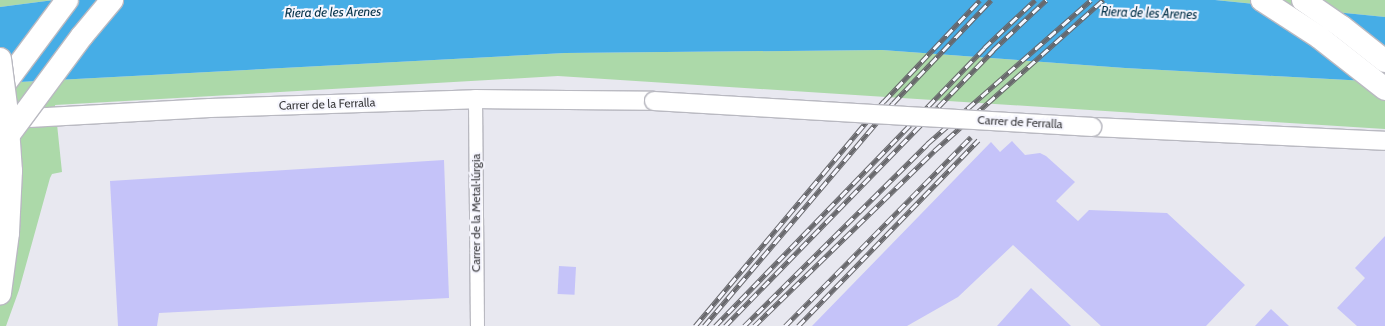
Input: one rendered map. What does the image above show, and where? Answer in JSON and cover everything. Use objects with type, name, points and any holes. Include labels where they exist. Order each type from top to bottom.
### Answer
[{"type":"highway","points":[[0,90],[68,0]]},
{"type":"highway","points":[[0,148],[82,36],[112,0]]},
{"type":"highway","points":[[1262,0],[1318,37],[1385,89]]},
{"type":"highway","points":[[1303,0],[1342,27],[1385,61]]},
{"type":"highway","points":[[0,59],[8,113],[11,171],[8,233],[0,293]]},
{"type":"street","name":"Carrer de la Ferralla","points":[[0,120],[210,108],[475,99],[654,101]]},
{"type":"street","name":"Carrer de la Metal·lúrgia","points":[[475,99],[477,326]]},
{"type":"street","name":"Carrer de Ferralla","points":[[654,101],[1092,127],[1385,141]]},
{"type":"green space","points":[[0,0],[54,0],[0,7]]},
{"type":"green space","points":[[1215,0],[1385,0],[1385,17]]},
{"type":"green space","points":[[882,50],[1125,68],[1385,82],[1385,129],[558,76],[55,105],[62,172],[52,174],[50,178],[19,290],[6,326],[0,326],[0,83],[565,53]]},
{"type":"water","name":"Riera de les Arenes","points":[[54,0],[1215,0],[1385,17],[1385,82],[1125,68],[882,50],[565,53],[0,83],[0,7]]},
{"type":"building","points":[[1012,141],[1025,155],[1040,153],[1046,156],[1075,182],[1056,201],[1078,221],[1089,210],[1167,213],[1245,285],[1206,326],[1101,326],[1013,245],[958,297],[907,326],[812,326],[991,142],[1000,152]]},
{"type":"building","points":[[444,160],[449,298],[159,313],[157,326],[118,326],[110,181]]},
{"type":"building","points":[[1385,236],[1385,326],[1357,326],[1337,308],[1365,278],[1355,268]]},
{"type":"building","points":[[559,266],[576,267],[575,295],[558,294]]},
{"type":"building","points":[[1031,288],[1071,326],[997,326]]},
{"type":"building","points":[[1271,309],[1289,326],[1255,326]]},
{"type":"railway","points":[[695,326],[884,101],[980,0]]},
{"type":"railway","points":[[704,326],[893,103],[991,0]]},
{"type":"railway","points":[[715,326],[984,48],[1035,0]]},
{"type":"railway","points":[[725,326],[993,50],[1046,0]]},
{"type":"railway","points":[[744,326],[927,144],[1091,0]]},
{"type":"railway","points":[[754,326],[934,151],[1103,0]]},
{"type":"railway","points":[[785,326],[971,137]]},
{"type":"railway","points":[[798,326],[978,140]]}]
